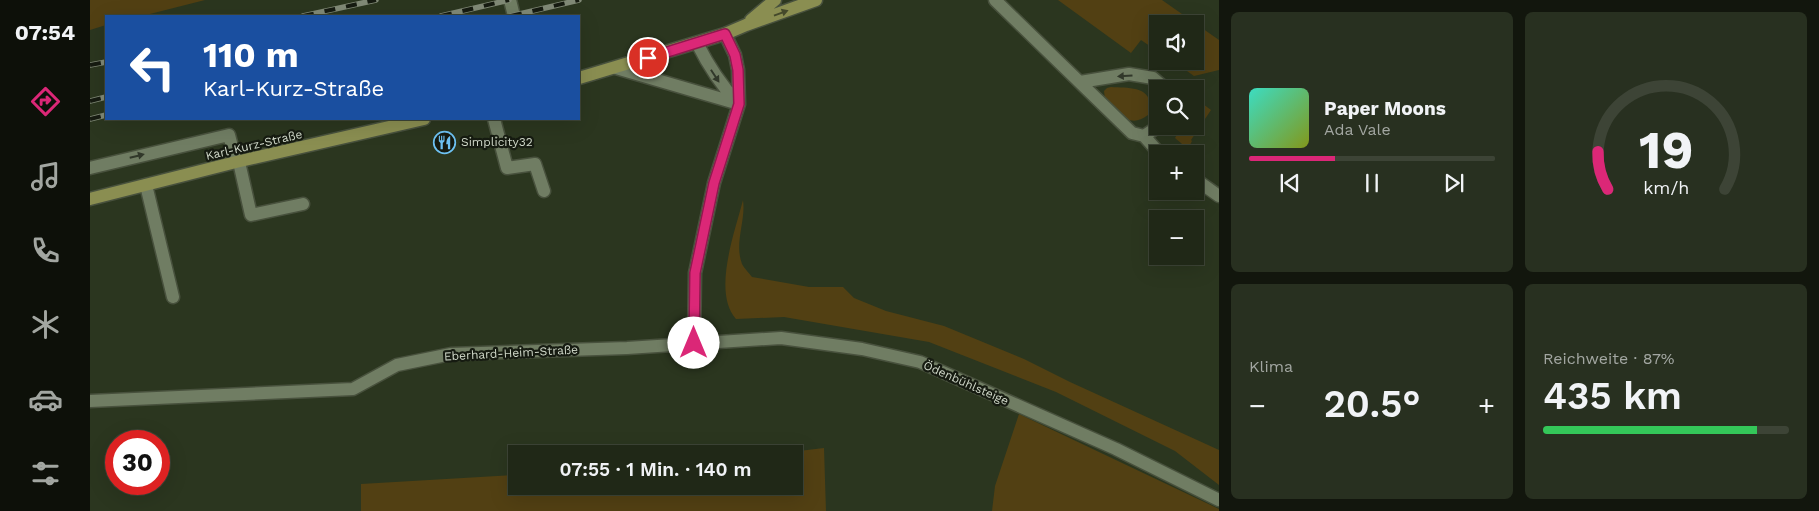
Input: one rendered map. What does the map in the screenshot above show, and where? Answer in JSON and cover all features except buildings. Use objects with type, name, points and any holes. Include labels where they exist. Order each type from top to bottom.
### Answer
[{"type":"main road","points":[[746,25],[775,0]]},
{"type":"main road","points":[[580,78],[698,43],[816,0]]},
{"type":"main road","name":"Karl-Kurz-Straße","points":[[90,199],[237,162],[420,120]]},
{"type":"street","points":[[510,0],[514,15]]},
{"type":"street","points":[[995,0],[1132,133],[1144,136],[1152,145]]},
{"type":"street","points":[[694,343],[695,273],[714,183],[739,104],[738,70],[735,55],[725,34]]},
{"type":"street","points":[[698,43],[722,87],[739,104]]},
{"type":"street","points":[[616,68],[739,104]]},
{"type":"street","points":[[1080,82],[1129,74],[1155,80]]},
{"type":"street","points":[[494,120],[507,168],[535,164],[544,191]]},
{"type":"street","points":[[1144,136],[1149,133]]},
{"type":"street","points":[[90,168],[229,135],[251,215],[303,204]]},
{"type":"street","points":[[146,185],[173,297]]},
{"type":"street","points":[[1204,185],[1219,196]]},
{"type":"street","name":"Ödenbühlsteige","points":[[694,343],[781,338],[862,349],[920,362],[1116,449],[1219,500]]},
{"type":"street","name":"Eberhard-Heim-Straße","points":[[90,401],[353,389],[397,365],[451,354],[627,348],[694,343]]},
{"type":"shaded area","points":[[90,0],[205,0],[146,15],[105,15],[105,25],[90,30]]},
{"type":"shaded area","points":[[1058,0],[1162,0],[1183,15],[1149,15],[1149,46],[1141,40],[1131,53]]},
{"type":"shaded area","points":[[1204,29],[1219,40],[1219,70],[1194,76],[1186,70],[1204,70]]},
{"type":"shaded area","points":[[1107,88],[1140,90],[1149,99],[1148,115],[1135,121],[1124,118],[1105,99],[1104,91]]},
{"type":"shaded area","points":[[1204,105],[1211,110],[1204,120]]},
{"type":"shaded area","points":[[1177,135],[1194,135],[1190,145],[1183,145],[1175,138]]},
{"type":"shaded area","points":[[743,200],[739,248],[743,266],[752,277],[809,287],[843,287],[854,298],[886,311],[944,326],[1024,359],[1219,450],[1219,485],[1175,451],[1056,392],[929,342],[784,317],[736,319],[729,307],[726,294],[726,278],[731,245]]},
{"type":"shaded area","points":[[1019,414],[1219,509],[1219,511],[992,511],[995,486]]},
{"type":"shaded area","points":[[824,448],[826,511],[361,511],[361,484],[508,475],[508,495],[803,495],[803,451]]},
{"type":"railway","points":[[308,15],[376,0]]},
{"type":"railway","points":[[445,15],[509,0]]},
{"type":"railway","points":[[515,15],[579,0]]},
{"type":"railway","points":[[90,65],[105,62]]},
{"type":"railway","points":[[90,101],[105,97]]},
{"type":"railway","points":[[90,119],[105,115]]},
{"type":"place","name":"Simplicity32","points":[[445,142]]},
{"type":"route","points":[[648,58],[725,34],[735,55],[738,70],[739,104],[714,183],[695,273],[694,343]]}]
